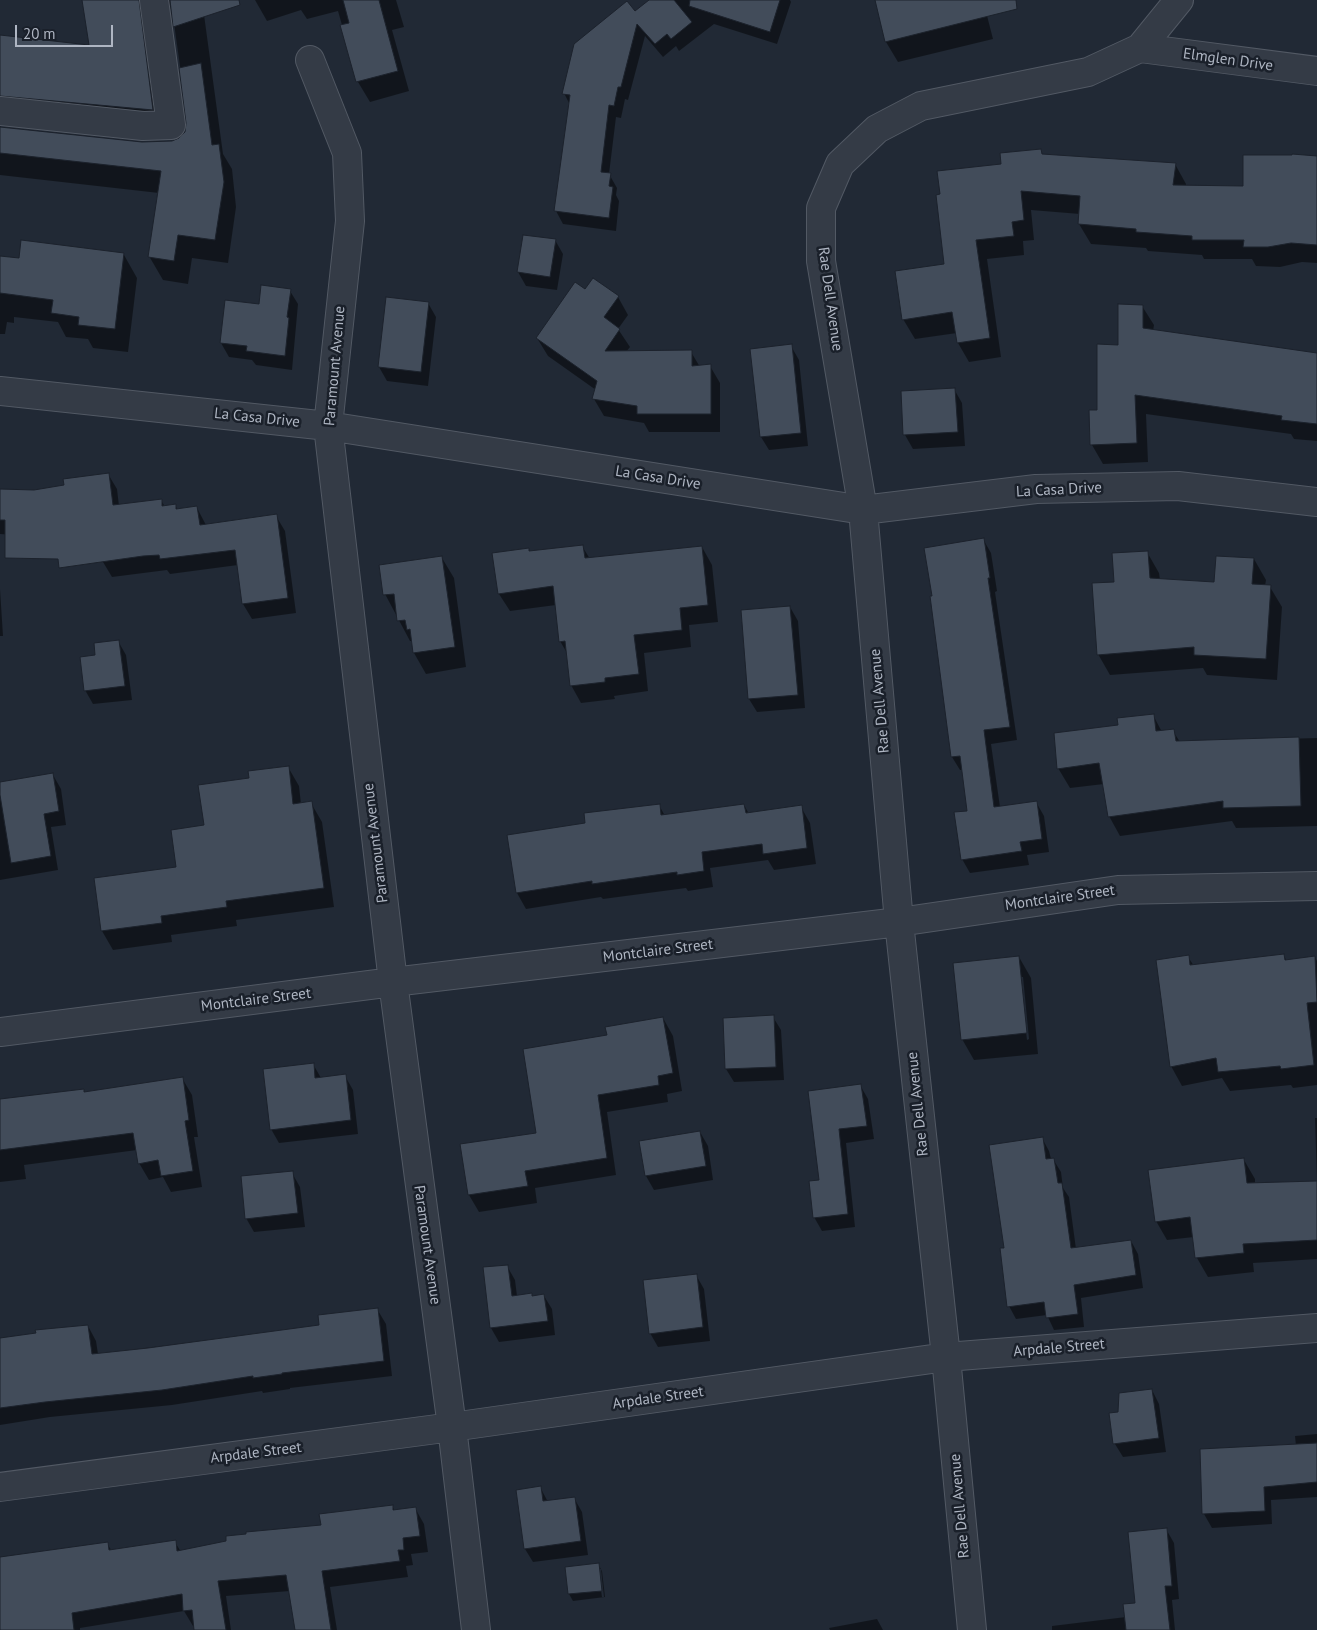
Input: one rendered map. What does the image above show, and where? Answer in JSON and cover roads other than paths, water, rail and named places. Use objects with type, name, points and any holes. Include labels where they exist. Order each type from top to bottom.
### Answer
[{"type":"street","points":[[0,111],[143,126],[171,125],[154,0]]},
{"type":"street","name":"Rae Dell Avenue","points":[[972,1630],[946,1357],[899,922],[863,510],[821,260],[821,208],[840,164],[877,130],[921,106],[1088,72],[1140,48],[1178,0]]},
{"type":"street","name":"Elmglen Drive","points":[[1140,48],[1317,72]]},
{"type":"street","name":"Paramount Avenue","points":[[310,60],[348,153],[350,221],[328,426],[393,982],[452,1427],[476,1630]]},
{"type":"street","name":"La Casa Drive","points":[[0,391],[328,426],[863,510],[1036,489],[1178,486],[1317,502]]},
{"type":"street","name":"Montclaire Street","points":[[0,1032],[393,982],[899,922],[1118,890],[1317,886]]},
{"type":"street","name":"Arpdale Street","points":[[0,1487],[452,1427],[946,1357],[1317,1328]]}]
